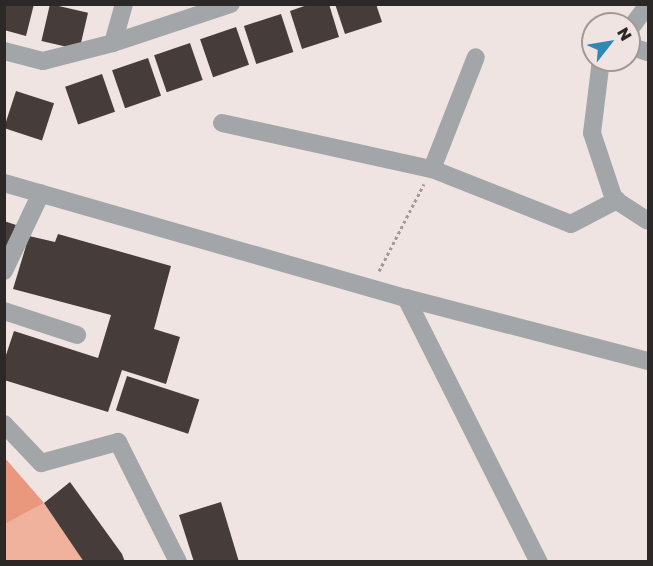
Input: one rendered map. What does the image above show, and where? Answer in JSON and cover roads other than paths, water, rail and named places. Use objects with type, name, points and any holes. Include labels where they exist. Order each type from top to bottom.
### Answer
[{"type":"street","points":[[113,43],[124,4]]},
{"type":"street","points":[[4,51],[43,61],[113,43],[231,4]]},
{"type":"street","points":[[432,169],[476,57]]},
{"type":"street","points":[[600,72],[592,133],[617,200],[648,221]]},
{"type":"street","points":[[222,123],[432,169],[571,224],[617,200]]},
{"type":"street","points":[[4,183],[406,298],[648,361]]},
{"type":"street","points":[[4,271],[41,193]]},
{"type":"street","points":[[406,298],[539,561]]},
{"type":"street","points":[[4,311],[77,335]]},
{"type":"street","points":[[4,424],[41,463],[118,442],[178,561]]}]
